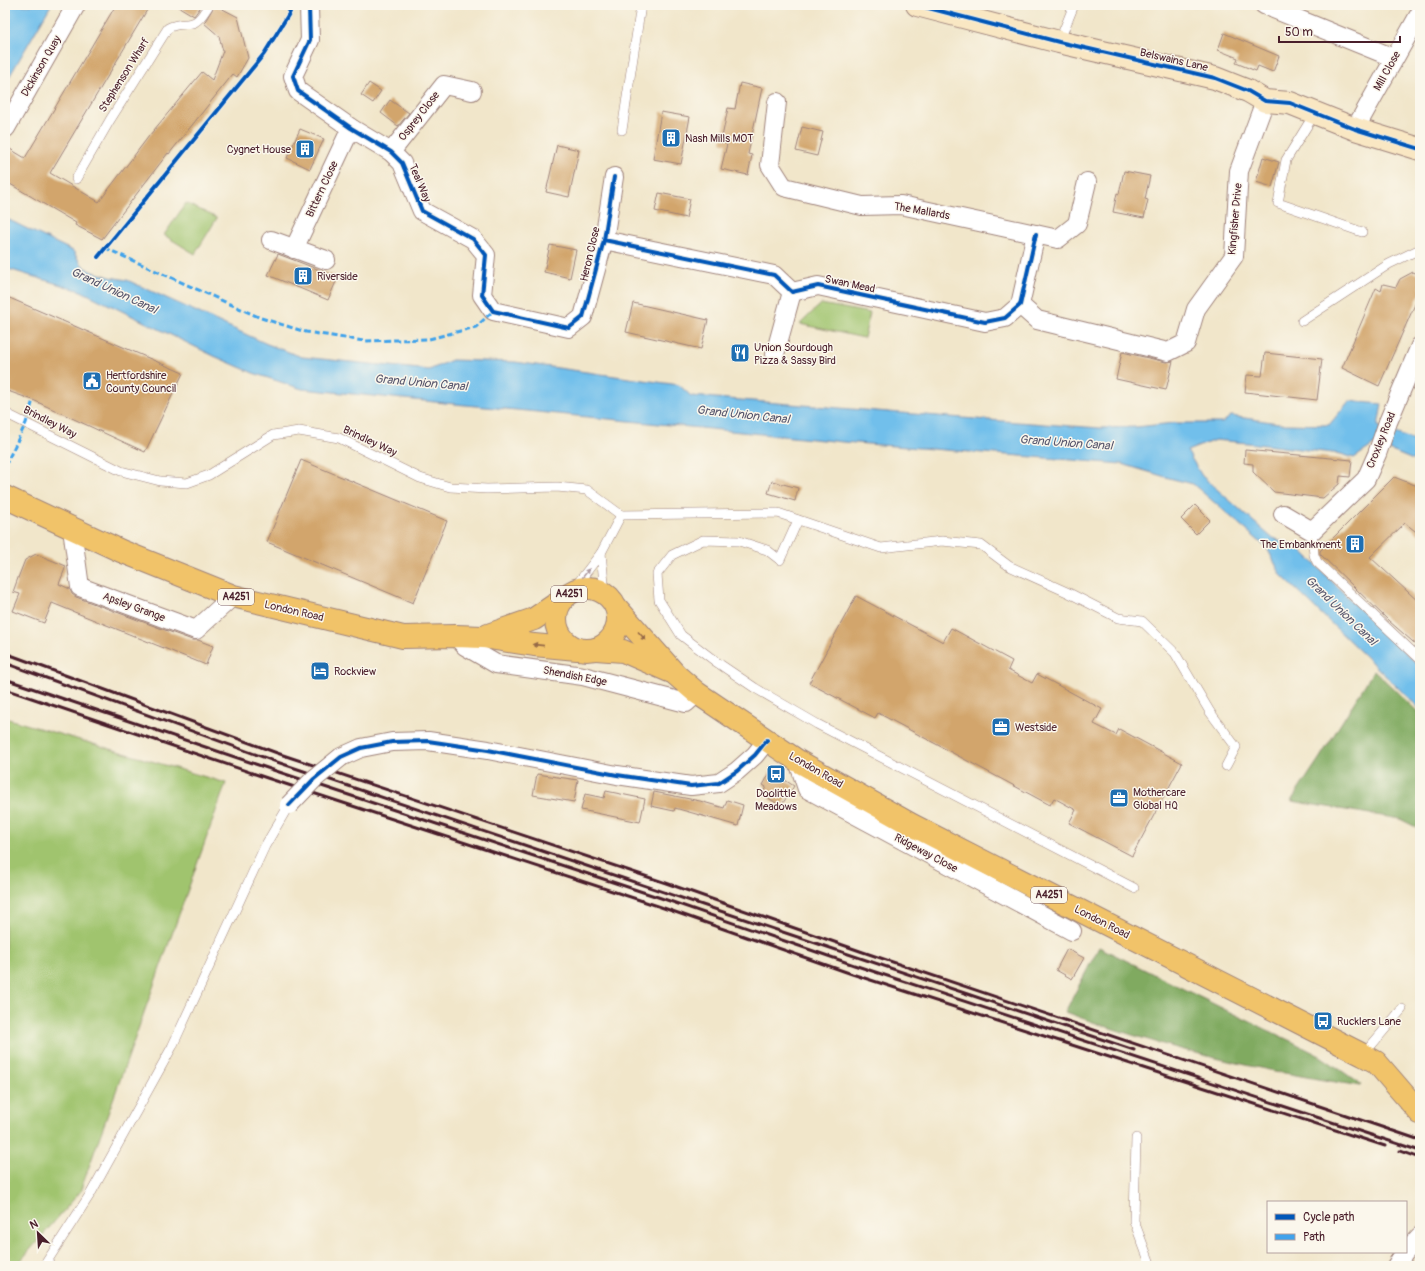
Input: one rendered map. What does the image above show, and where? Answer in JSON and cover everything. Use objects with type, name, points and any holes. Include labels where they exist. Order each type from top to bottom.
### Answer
[{"type":"main road","name":"London Road","points":[[5,497],[121,551],[233,596],[403,636],[483,637],[534,645],[623,651],[675,674]]},
{"type":"main road","name":"A4251","points":[[587,649],[563,639],[556,625],[556,615],[566,596],[583,588],[594,588],[611,600]]},
{"type":"main road","name":"London Road","points":[[483,637],[534,619],[566,596]]},
{"type":"main road","name":"London Road","points":[[611,600],[675,674],[697,693],[798,760],[912,825],[1376,1062],[1420,1113]]},
{"type":"main road","points":[[587,649],[606,644],[615,634],[619,618],[611,600]]},
{"type":"street","name":"Dickinson Quay","points":[[6,128],[76,5]]},
{"type":"street","name":"Teal Way","points":[[310,5],[310,40],[293,76],[298,91],[351,128],[390,152],[402,163],[422,211],[473,239],[486,255],[482,295],[493,311],[569,328]]},
{"type":"street","name":"Belswains Lane","points":[[917,5],[1059,42],[1215,78],[1248,91],[1266,101],[1290,103],[1355,129],[1420,149]]},
{"type":"street","points":[[1264,5],[1394,58]]},
{"type":"street","name":"Mill Close","points":[[1355,129],[1420,13]]},
{"type":"street","name":"Osprey Close","points":[[390,152],[444,84],[472,91]]},
{"type":"street","name":"Kingfisher Drive","points":[[1020,305],[1037,320],[1168,352],[1186,343],[1196,309],[1234,256],[1239,171],[1266,101]]},
{"type":"street","name":"The Mallards","points":[[777,102],[770,165],[784,187],[862,206],[901,205],[1058,239],[1077,224],[1087,182]]},
{"type":"street","name":"Bittern Close","points":[[294,249],[351,128]]},
{"type":"street","name":"Heron Close","points":[[569,328],[583,317],[604,240],[614,177]]},
{"type":"street","points":[[1020,305],[1036,234]]},
{"type":"street","points":[[271,240],[326,260]]},
{"type":"street","points":[[604,240],[774,275],[792,292],[775,354]]},
{"type":"street","name":"Swan Mead","points":[[792,292],[818,286],[985,322],[1005,318],[1020,305]]},
{"type":"street","name":"Croxley Road","points":[[1312,531],[1366,479],[1378,454],[1388,422],[1420,346]]},
{"type":"street","points":[[1283,514],[1312,531]]},
{"type":"street","name":"Apsley Grange","points":[[72,529],[80,587],[196,630],[233,596]]},
{"type":"street","name":"Shendish Edge","points":[[456,636],[464,646],[496,664],[583,676],[686,703],[697,693]]},
{"type":"street","points":[[290,805],[314,779],[341,757],[361,748],[392,742],[428,741],[488,750],[617,775],[691,786],[719,783],[737,771],[755,755],[767,740]]},
{"type":"street","name":"Ridgeway Close","points":[[798,760],[808,789],[1072,931]]},
{"type":"street","points":[[1407,1251],[1420,1236]]},
{"type":"street","points":[[1396,1266],[1405,1253]]},
{"type":"lane","name":"Stephenson Wharf","points":[[76,179],[110,120],[168,28],[173,25],[195,22],[201,17],[209,5]]},
{"type":"lane","points":[[622,130],[641,5]]},
{"type":"lane","points":[[1059,42],[1074,5]]},
{"type":"lane","points":[[1315,113],[1286,160],[1278,203],[1362,232]]},
{"type":"lane","points":[[1302,321],[1389,264],[1420,249]]},
{"type":"lane","name":"Brindley Way","points":[[5,413],[121,471],[160,481],[187,483],[209,475],[273,435],[299,431],[339,438],[420,478],[450,487],[487,489],[558,487],[587,490],[621,515]]},
{"type":"lane","points":[[566,596],[601,553],[621,515],[778,513],[881,548],[942,541],[981,545],[1009,566],[1069,593],[1118,618],[1142,621],[1175,654],[1210,712],[1236,747],[1226,766]]},
{"type":"lane","points":[[798,520],[780,560],[767,550],[739,541],[703,540],[672,555],[656,574],[659,600],[681,635],[715,661],[756,688],[817,724],[1134,888]]},
{"type":"lane","points":[[1312,531],[1314,555],[1317,562],[1420,659]]},
{"type":"lane","points":[[601,553],[611,600]]},
{"type":"lane","points":[[44,1266],[91,1193],[172,1047],[265,846],[290,805]]},
{"type":"lane","points":[[1363,1055],[1402,1009]]},
{"type":"lane","points":[[1136,1138],[1134,1221],[1150,1266]]},
{"type":"green space","points":[[186,203],[217,218],[195,254],[164,235]]},
{"type":"green space","points":[[821,304],[870,313],[864,338],[800,324]]},
{"type":"green space","points":[[1374,670],[1420,714],[1420,829],[1400,819],[1291,801]]},
{"type":"green space","points":[[5,718],[226,783],[80,1192],[16,1266],[5,1266]]},
{"type":"green space","points":[[1099,947],[1322,1057],[1362,1085],[1323,1080],[1211,1057],[1138,1037],[1065,1012]]},
{"type":"water","points":[[5,5],[51,5],[5,84]]},
{"type":"water","name":"Grand Union Canal","points":[[5,218],[73,251],[81,264],[90,271],[127,280],[267,344],[302,357],[429,370],[452,360],[515,362],[679,385],[691,396],[1100,428],[1136,427],[1174,423],[1222,423],[1231,416],[1285,424],[1329,425],[1349,401],[1382,404],[1378,426],[1420,443],[1420,463],[1375,444],[1354,458],[1341,454],[1215,440],[1187,451],[1202,476],[1271,537],[1299,548],[1371,621],[1420,666],[1420,709],[1281,575],[1267,548],[1193,484],[1122,464],[843,442],[302,389],[253,373],[214,356],[81,291],[5,268]]},
{"type":"building","points":[[116,5],[150,5],[50,173],[99,202],[149,136],[202,72],[212,80],[223,51],[219,36],[204,23],[215,5],[238,17],[248,58],[237,77],[233,74],[169,154],[168,153],[102,239],[75,225],[76,223],[5,181],[5,146],[25,158]]},
{"type":"building","points":[[176,5],[202,5],[194,16]]},
{"type":"building","points":[[1224,33],[1279,56],[1273,72],[1258,66],[1256,71],[1236,63],[1238,58],[1218,50]]},
{"type":"building","points":[[369,83],[381,91],[373,103],[361,95]]},
{"type":"building","points":[[740,83],[762,88],[748,154],[752,155],[748,175],[721,169],[727,144],[721,142],[728,108],[735,109]]},
{"type":"building","points":[[390,100],[409,113],[398,126],[381,113]]},
{"type":"building","name":"Nash Mills MOT","points":[[661,112],[690,117],[681,164],[653,159]]},
{"type":"building","points":[[802,127],[823,132],[817,156],[796,151]]},
{"type":"building","name":"Cygnet House","points":[[300,129],[324,139],[310,169],[287,158]]},
{"type":"building","points":[[557,145],[579,150],[569,197],[546,192]]},
{"type":"building","points":[[1263,157],[1279,162],[1272,187],[1256,182]]},
{"type":"building","points":[[1124,171],[1150,176],[1145,199],[1148,200],[1144,218],[1113,212]]},
{"type":"building","points":[[659,193],[690,199],[686,218],[655,211]]},
{"type":"building","points":[[550,245],[576,250],[570,278],[544,272]]},
{"type":"building","name":"Riverside","points":[[278,254],[338,277],[328,300],[268,275]]},
{"type":"building","points":[[1413,272],[1420,275],[1420,293],[1379,386],[1342,368],[1376,288],[1381,291],[1383,284],[1396,287],[1400,279]]},
{"type":"building","name":"Hertfordshire County Council","points":[[5,296],[183,373],[145,452],[33,400],[5,390]]},
{"type":"building","points":[[633,303],[708,320],[701,349],[626,332]]},
{"type":"building","points":[[1122,352],[1166,362],[1173,361],[1166,390],[1116,379]]},
{"type":"building","points":[[1265,353],[1322,359],[1317,400],[1245,392],[1247,375],[1262,376]]},
{"type":"building","points":[[1245,450],[1352,460],[1350,477],[1340,476],[1339,484],[1323,498],[1274,492],[1253,472],[1253,464],[1244,463]]},
{"type":"building","points":[[301,460],[447,521],[413,603],[267,542]]},
{"type":"building","name":"The Embankment","points":[[1394,477],[1420,487],[1420,535],[1405,523],[1370,557],[1420,603],[1420,648],[1389,621],[1320,554],[1320,551]]},
{"type":"building","points":[[772,481],[798,488],[795,501],[768,493]]},
{"type":"building","points":[[1195,505],[1210,520],[1196,534],[1181,519]]},
{"type":"building","points":[[36,554],[66,566],[59,584],[70,589],[72,594],[76,597],[192,640],[198,640],[213,646],[206,665],[52,603],[44,623],[13,611],[20,594],[13,592],[25,560]]},
{"type":"building","name":"Westside","points":[[856,596],[943,642],[951,628],[1012,661],[1008,670],[1032,683],[1037,674],[1102,709],[1094,724],[1116,735],[1119,729],[1182,763],[1132,856],[1069,823],[1076,810],[1054,798],[1050,805],[878,713],[875,718],[809,683]]},
{"type":"building","points":[[771,771],[794,786],[781,806],[762,794],[766,787],[763,785]]},
{"type":"building","points":[[537,774],[578,780],[574,802],[533,795]]},
{"type":"building","points":[[606,791],[645,799],[640,822],[581,810],[585,794],[604,798]]},
{"type":"building","points":[[654,792],[700,801],[724,808],[727,800],[743,805],[738,826],[675,808],[674,811],[651,806]]},
{"type":"building","points":[[1067,949],[1084,958],[1072,979],[1056,970]]},
{"type":"railway","points":[[5,653],[277,753],[666,883],[860,951],[1420,1140]]},
{"type":"railway","points":[[5,663],[274,761],[1134,1050]]},
{"type":"railway","points":[[5,679],[270,769],[661,898],[854,965],[1420,1151]]},
{"type":"railway","points":[[5,689],[267,778],[658,906],[852,974],[1385,1146]]},
{"type":"railway","points":[[1400,1151],[1420,1158]]},
{"type":"marked path","points":[[105,248],[261,318],[306,332],[364,341],[429,339],[476,327],[493,311]]},
{"type":"marked path","points":[[5,466],[26,423],[33,400]]},
{"type":"cycle path","points":[[98,257],[264,54],[290,12],[286,5]]},
{"type":"cycle path","points":[[310,5],[310,40],[293,76],[298,91],[351,128],[391,152],[402,163],[422,211],[473,239],[486,255],[482,295],[493,311],[569,328],[583,317],[604,240],[614,177]]},
{"type":"cycle path","points":[[917,5],[1059,42],[1215,78],[1248,91],[1265,101],[1290,103],[1355,129],[1420,149]]},
{"type":"cycle path","points":[[604,240],[774,275],[792,292],[818,286],[985,322],[1005,318],[1020,305],[1036,234]]},
{"type":"cycle path","points":[[289,805],[314,779],[341,757],[361,748],[392,742],[428,741],[488,750],[617,775],[691,786],[719,783],[737,771],[755,755],[767,740]]},
{"type":"place","name":"Nash Mills MOT","points":[[671,138]]},
{"type":"place","name":"Cygnet House","points":[[305,149]]},
{"type":"place","name":"Riverside","points":[[303,276]]},
{"type":"place","name":"Union Sourdough Pizza & Sassy Bird","points":[[740,353]]},
{"type":"place","name":"Hertfordshire County Council","points":[[92,381]]},
{"type":"place","name":"The Embankment","points":[[1355,544]]},
{"type":"place","name":"Rockview","points":[[320,671]]},
{"type":"place","name":"Westside","points":[[1001,727]]},
{"type":"place","name":"Doolittle Meadows","points":[[776,774]]},
{"type":"place","name":"Mothercare Global HQ","points":[[1119,798]]},
{"type":"place","name":"Rucklers Lane","points":[[1323,1021]]}]
